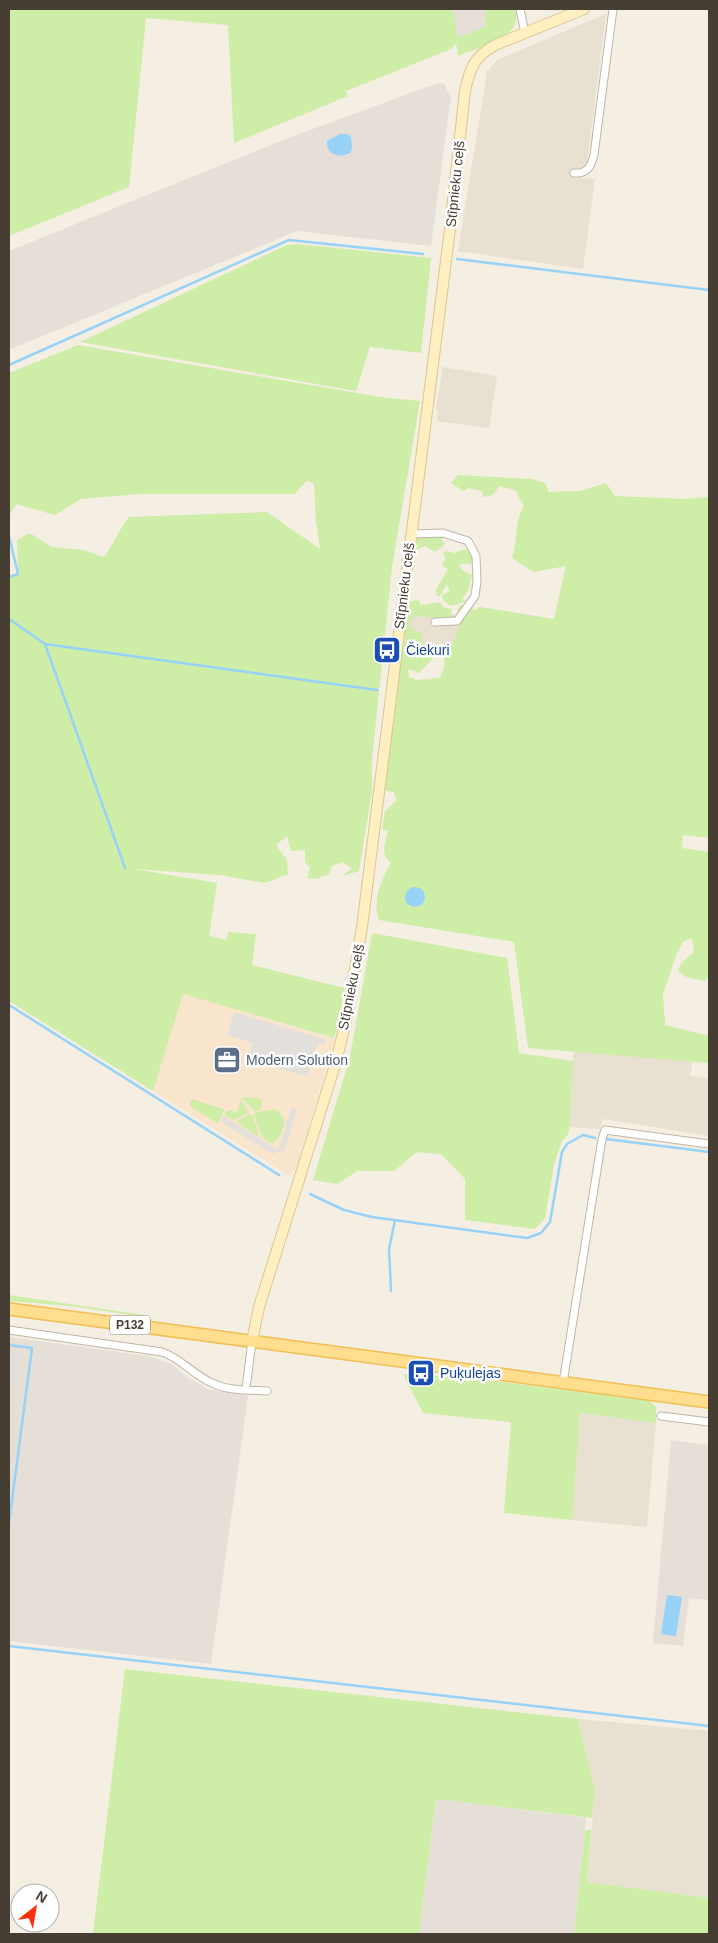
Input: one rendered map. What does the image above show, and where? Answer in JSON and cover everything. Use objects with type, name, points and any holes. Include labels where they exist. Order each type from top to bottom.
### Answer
[{"type":"main road","name":"Stīpnieku ceļš","points":[[252,1341],[259,1307],[329,1087],[347,1016],[362,927],[449,237],[465,91],[469,72],[475,60],[486,50],[525,32],[584,9]]},
{"type":"main road","name":"P132","points":[[9,1309],[709,1402]]},
{"type":"street","points":[[520,9],[525,32]]},
{"type":"street","points":[[574,173],[582,173],[587,170],[594,155],[613,9]]},
{"type":"street","points":[[411,534],[444,533],[468,541],[476,556],[477,581],[475,596],[457,621],[435,622]]},
{"type":"street","points":[[563,1383],[602,1139],[606,1130],[709,1144]]},
{"type":"street","points":[[9,1330],[162,1352],[177,1358],[211,1383],[225,1387],[267,1391]]},
{"type":"street","points":[[246,1389],[252,1341]]},
{"type":"street","points":[[661,1416],[709,1422]]},
{"type":"shaded area","points":[[451,9],[511,9],[512,15],[457,43]]},
{"type":"shaded area","points":[[606,14],[587,163],[581,168],[574,169],[572,177],[595,179],[583,269],[458,251],[487,72],[497,60]]},
{"type":"shaded area","points":[[443,83],[451,96],[431,246],[297,231],[9,350],[9,251],[283,140],[435,84]]},
{"type":"shaded area","points":[[443,367],[497,376],[489,428],[437,421],[438,412],[436,409]]},
{"type":"shaded area","points":[[409,604],[466,617],[463,654],[404,645]]},
{"type":"shaded area","points":[[183,994],[335,1039],[297,1165],[290,1176],[153,1091]]},
{"type":"shaded area","points":[[234,1012],[326,1040],[325,1044],[318,1043],[307,1077],[248,1059],[252,1043],[227,1035]]},
{"type":"shaded area","points":[[574,1034],[694,1051],[690,1076],[709,1079],[709,1136],[603,1119],[600,1129],[570,1127]]},
{"type":"shaded area","points":[[291,1108],[297,1109],[285,1150],[272,1154],[220,1121],[223,1116],[277,1149],[280,1146]]},
{"type":"shaded area","points":[[9,1337],[148,1356],[173,1365],[187,1377],[210,1390],[248,1396],[211,1664],[9,1641]]},
{"type":"shaded area","points":[[9,1352],[22,1354],[17,1385],[9,1384]]},
{"type":"shaded area","points":[[580,1413],[656,1423],[647,1527],[572,1520]]},
{"type":"shaded area","points":[[671,1440],[709,1445],[709,1600],[689,1598],[683,1646],[653,1643]]},
{"type":"shaded area","points":[[578,1719],[709,1731],[709,1898],[587,1882],[595,1790]]},
{"type":"shaded area","points":[[436,1799],[586,1818],[574,1934],[419,1934]]},
{"type":"green space","points":[[9,9],[453,9],[458,38],[486,26],[484,9],[516,9],[516,17],[513,28],[502,37],[487,44],[458,56],[456,43],[451,49],[346,91],[348,96],[234,143],[228,25],[146,18],[129,187],[9,236]]},
{"type":"green space","points":[[298,244],[431,258],[421,353],[370,347],[356,391],[80,342],[287,245]]},
{"type":"green space","points":[[78,345],[380,397],[420,401],[392,567],[372,759],[372,791],[359,871],[342,876],[352,869],[343,862],[332,866],[329,874],[316,879],[307,878],[310,867],[305,862],[305,850],[291,851],[287,836],[276,845],[287,860],[288,874],[265,883],[220,875],[134,869],[217,883],[209,936],[226,940],[229,932],[256,934],[252,965],[344,988],[340,1016],[334,1038],[183,994],[153,1091],[9,1001],[9,577],[18,574],[17,540],[30,533],[52,547],[83,550],[104,557],[129,517],[267,512],[320,549],[314,484],[307,480],[295,494],[139,494],[81,499],[55,515],[16,504],[9,516],[9,373]]},
{"type":"green space","points":[[458,475],[532,479],[545,483],[549,492],[580,491],[606,483],[615,496],[686,499],[709,497],[709,838],[683,835],[682,848],[709,852],[709,975],[705,981],[686,977],[678,971],[682,962],[694,952],[692,938],[683,942],[677,953],[663,994],[665,1025],[709,1036],[709,1063],[528,1048],[514,942],[379,920],[377,897],[381,883],[391,863],[384,852],[388,831],[382,829],[385,811],[396,801],[394,792],[386,791],[385,785],[389,742],[398,684],[396,671],[398,654],[405,640],[405,626],[402,621],[406,602],[419,600],[420,605],[441,602],[443,607],[452,609],[450,618],[440,619],[417,616],[412,618],[410,624],[415,632],[423,633],[422,642],[426,648],[421,653],[423,655],[430,654],[434,657],[419,673],[408,669],[409,677],[418,680],[440,678],[445,664],[444,659],[462,620],[457,609],[461,605],[475,610],[480,607],[554,619],[566,566],[534,572],[512,558],[517,525],[524,506],[515,490],[499,486],[493,495],[483,497],[482,491],[469,488],[463,491],[451,483]]},
{"type":"green space","points":[[432,535],[443,537],[442,540],[445,544],[435,552],[425,546],[416,550],[417,538]]},
{"type":"green space","points":[[464,549],[470,551],[474,560],[470,564],[459,564],[462,570],[472,575],[468,591],[462,599],[465,601],[450,605],[442,597],[443,594],[449,592],[449,588],[446,585],[440,596],[437,596],[436,590],[448,569],[442,563],[446,559],[443,553],[445,551],[455,553]]},
{"type":"green space","points":[[372,933],[507,958],[519,1053],[573,1061],[570,1127],[568,1134],[561,1143],[554,1165],[545,1218],[535,1229],[465,1220],[465,1179],[441,1154],[417,1152],[394,1171],[357,1171],[338,1184],[313,1180],[350,1057]]},
{"type":"green space","points":[[241,1097],[262,1099],[261,1109],[254,1111]]},
{"type":"green space","points":[[191,1099],[224,1109],[218,1124],[191,1107]]},
{"type":"green space","points":[[241,1100],[249,1112],[234,1120],[226,1117],[225,1113],[228,1110],[237,1112]]},
{"type":"green space","points":[[275,1109],[284,1118],[284,1122],[280,1136],[273,1143],[262,1136],[254,1114]]},
{"type":"green space","points":[[249,1114],[253,1116],[259,1137],[236,1122]]},
{"type":"green space","points":[[9,1295],[144,1315],[144,1317],[71,1306],[9,1301]]},
{"type":"green space","points":[[403,1374],[472,1378],[650,1401],[656,1407],[656,1423],[580,1413],[572,1520],[504,1513],[511,1422],[423,1413]]},
{"type":"green space","points":[[125,1669],[578,1719],[595,1790],[592,1818],[436,1799],[419,1934],[93,1934]]},
{"type":"green space","points":[[585,1830],[591,1830],[587,1882],[709,1898],[709,1934],[574,1934]]},
{"type":"water","points":[[340,134],[347,134],[351,137],[352,148],[350,153],[346,155],[334,154],[327,145],[327,141]]},
{"type":"water","points":[[415,887],[422,890],[425,897],[422,904],[415,907],[408,904],[405,897],[408,890]]},
{"type":"water","points":[[667,1595],[682,1597],[676,1636],[661,1634]]},
{"type":"waterway","points":[[9,365],[289,240],[423,254]]},
{"type":"waterway","points":[[457,259],[709,290]]},
{"type":"waterway","points":[[9,536],[18,574],[9,577]]},
{"type":"waterway","points":[[9,619],[45,644],[377,690]]},
{"type":"waterway","points":[[45,644],[125,868]]},
{"type":"waterway","points":[[9,1005],[279,1175]]},
{"type":"waterway","points":[[310,1194],[344,1210],[372,1217],[527,1238],[541,1233],[550,1222],[562,1152],[567,1144],[583,1135],[595,1138]]},
{"type":"waterway","points":[[606,1139],[709,1152]]},
{"type":"waterway","points":[[391,1291],[389,1249],[395,1220]]},
{"type":"waterway","points":[[9,1345],[32,1348],[9,1523]]},
{"type":"waterway","points":[[9,1646],[709,1726]]},
{"type":"place","name":"Čiekuri","points":[[387,650]]},
{"type":"place","name":"Modern Solution","points":[[227,1060]]},
{"type":"place","name":"Puķulejas","points":[[421,1373]]}]
